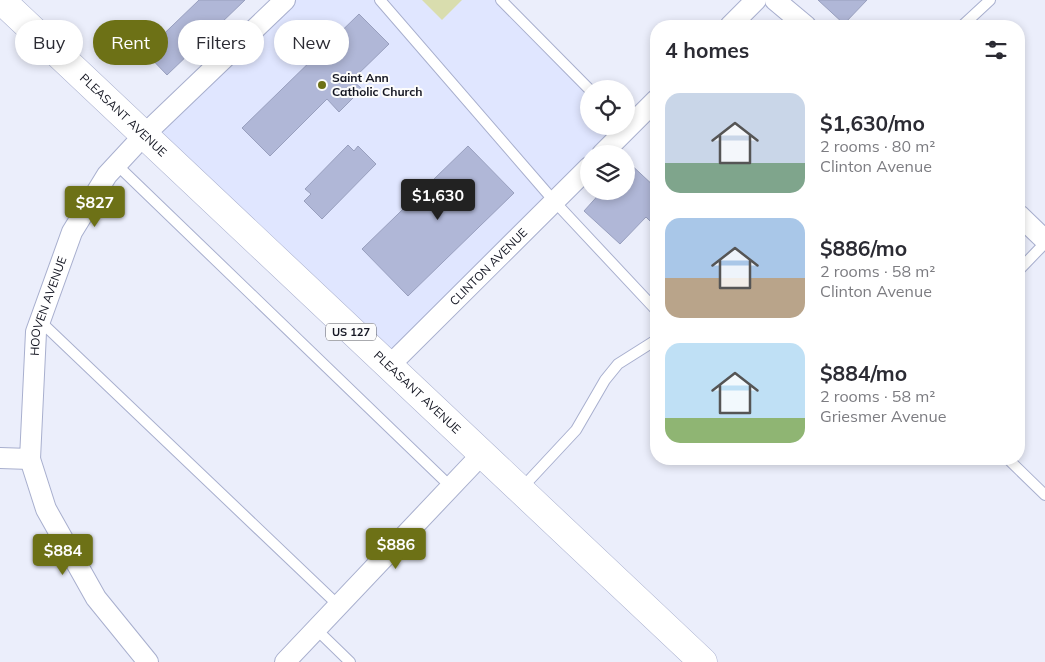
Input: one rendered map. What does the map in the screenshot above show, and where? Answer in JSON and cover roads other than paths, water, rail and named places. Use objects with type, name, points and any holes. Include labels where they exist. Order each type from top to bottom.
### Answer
[{"type":"main road","name":"PLEASANT AVENUE","points":[[1,0],[703,662]]},
{"type":"street","name":"HOOVEN AVENUE","points":[[30,459],[36,332],[72,232],[106,174],[285,0]]},
{"type":"street","points":[[736,20],[756,0]]},
{"type":"street","points":[[775,0],[799,20]]},
{"type":"street","points":[[635,120],[650,106]]},
{"type":"street","points":[[610,145],[620,135]]},
{"type":"street","name":"CLINTON AVENUE","points":[[388,367],[580,176]]},
{"type":"street","points":[[1025,221],[1045,242]]},
{"type":"street","points":[[284,662],[482,454]]},
{"type":"street","points":[[0,458],[30,459],[46,509],[96,598],[148,662]]},
{"type":"lane","points":[[380,0],[554,201],[650,304]]},
{"type":"lane","points":[[968,20],[990,0]]},
{"type":"lane","points":[[508,2],[581,80]]},
{"type":"lane","points":[[116,164],[451,487]]},
{"type":"lane","points":[[1025,264],[1045,242]]},
{"type":"lane","points":[[40,321],[338,605]]},
{"type":"lane","points":[[521,490],[576,430],[606,380],[618,364],[650,344]]},
{"type":"lane","points":[[1014,465],[1045,495]]},
{"type":"lane","points":[[316,629],[350,662]]},
{"type":"place","name":"Saint Ann Catholic Church","points":[[322,85]]}]
